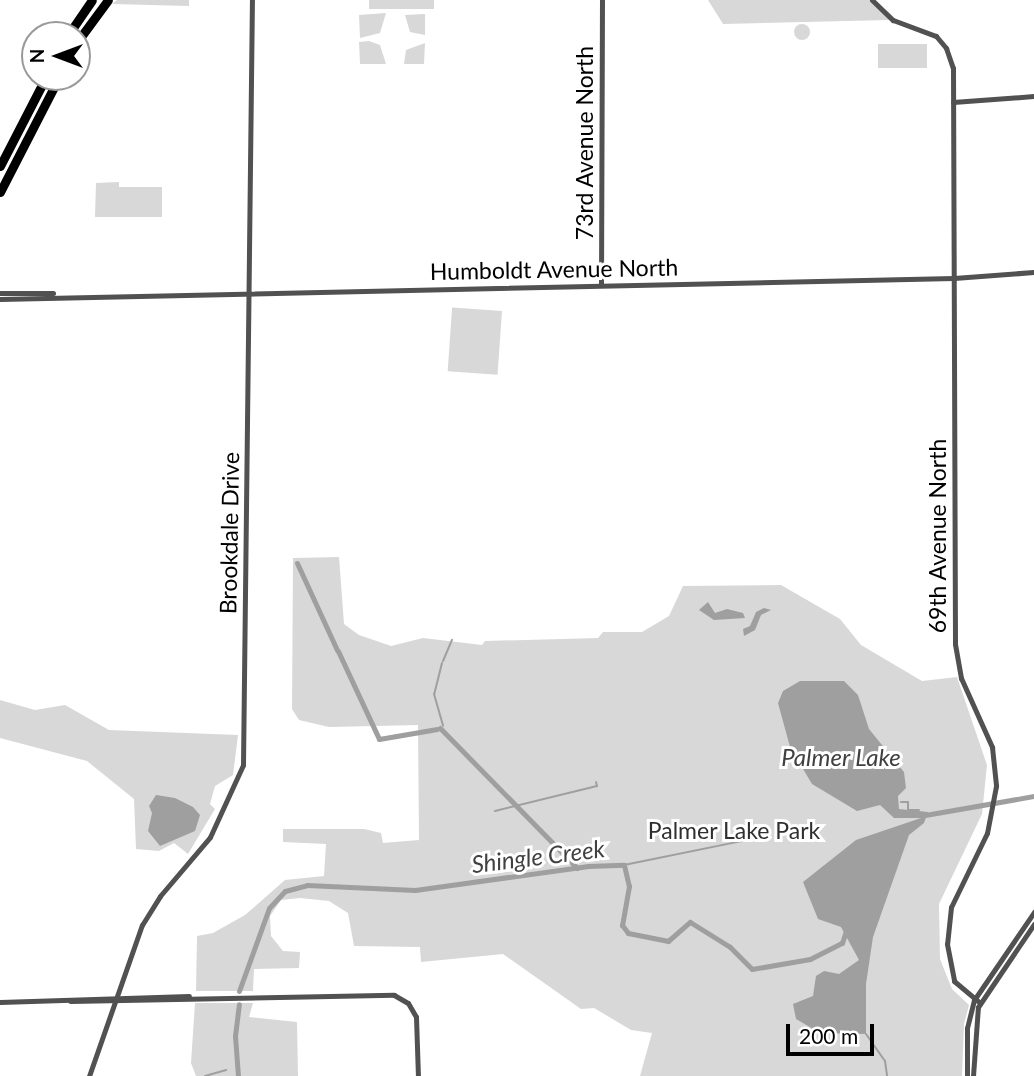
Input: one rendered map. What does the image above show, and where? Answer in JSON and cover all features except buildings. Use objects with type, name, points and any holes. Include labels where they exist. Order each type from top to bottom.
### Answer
[{"type":"highway","points":[[78,21],[92,0]]},
{"type":"highway","points":[[91,23],[108,0]]},
{"type":"highway","points":[[0,166],[39,91]]},
{"type":"highway","points":[[0,192],[52,91]]},
{"type":"street","name":"Brookdale Drive","points":[[89,1076],[113,1000],[148,915],[210,838],[243,765],[250,292],[250,0]]},
{"type":"street","name":"73rd Avenue North","points":[[601,285],[602,0]]},
{"type":"street","name":"69th Avenue North","points":[[872,0],[887,17],[924,29],[941,41],[952,62],[956,655],[992,747],[996,796],[948,921],[952,975],[977,1002]]},
{"type":"street","points":[[953,102],[1034,96]]},
{"type":"street","name":"Humboldt Avenue North","points":[[0,293],[250,292],[954,278],[1034,272]]},
{"type":"street","name":"Humboldt Avenue North","points":[[0,299],[74,294]]},
{"type":"street","points":[[967,1076],[967,1028],[977,1002],[1034,912]]},
{"type":"street","points":[[973,1076],[973,1027],[977,1002],[1034,924]]},
{"type":"street","points":[[0,1002],[397,996],[416,1017],[418,1076]]},
{"type":"green space","points":[[117,0],[189,0],[189,6],[112,4]]},
{"type":"green space","points":[[369,0],[434,0],[434,9],[369,9]]},
{"type":"green space","points":[[708,0],[870,0],[889,20],[723,24]]},
{"type":"green space","points":[[386,13],[380,33],[360,38],[359,15]]},
{"type":"green space","points":[[425,14],[425,35],[410,32],[405,15]]},
{"type":"green space","points":[[799,24],[805,24],[810,32],[808,38],[799,40],[794,35],[794,29]]},
{"type":"green space","points":[[369,41],[380,45],[386,64],[360,64],[359,42]]},
{"type":"green space","points":[[425,43],[424,64],[404,64],[406,50]]},
{"type":"green space","points":[[878,44],[927,44],[927,68],[878,68]]},
{"type":"green space","points":[[119,182],[119,187],[162,187],[162,217],[95,217],[96,183]]},
{"type":"green space","points":[[452,308],[502,311],[498,375],[448,371]]},
{"type":"green space","name":"Palmer Lake Park","points":[[339,557],[344,624],[359,635],[391,646],[423,638],[482,645],[485,641],[598,638],[603,632],[642,632],[669,616],[683,586],[781,585],[840,619],[861,645],[922,681],[957,677],[987,765],[982,814],[939,904],[940,959],[952,989],[969,1005],[964,1024],[962,1076],[640,1076],[652,1033],[631,1030],[594,1008],[581,1009],[503,954],[421,962],[420,947],[354,946],[348,913],[329,901],[300,898],[281,900],[270,916],[271,936],[283,951],[300,952],[299,968],[254,969],[253,991],[196,991],[197,936],[213,933],[245,915],[285,880],[324,876],[326,844],[283,842],[283,829],[364,829],[381,833],[383,843],[419,840],[418,725],[329,727],[299,720],[292,709],[293,558]]},
{"type":"green space","points":[[0,700],[35,710],[65,705],[109,730],[238,735],[233,775],[215,786],[210,804],[215,809],[188,854],[174,843],[159,851],[136,849],[134,799],[87,761],[0,738]]},
{"type":"green space","points":[[195,1003],[253,1003],[249,1017],[297,1022],[298,1076],[196,1076],[191,1063]]},
{"type":"water","points":[[708,602],[715,613],[727,609],[743,613],[745,618],[714,620],[699,610]]},
{"type":"water","points":[[764,608],[771,610],[761,615],[755,630],[744,636],[743,629],[750,626],[756,612]]},
{"type":"water","name":"Palmer Lake","points":[[800,681],[844,681],[858,695],[869,729],[904,772],[906,788],[898,796],[899,809],[928,812],[924,823],[909,835],[873,937],[866,984],[866,1034],[820,1033],[796,1019],[793,1004],[813,996],[816,976],[824,971],[839,974],[859,960],[841,927],[818,919],[803,882],[856,840],[921,818],[894,818],[880,805],[857,811],[812,784],[790,747],[778,703],[783,691]]},
{"type":"water","points":[[156,795],[175,798],[193,807],[200,815],[195,831],[160,846],[148,831],[152,813],[149,806]]},
{"type":"waterway","points":[[297,563],[337,650]]},
{"type":"waterway","points":[[443,661],[452,640]]},
{"type":"waterway","points":[[338,651],[379,739],[437,729]]},
{"type":"waterway","points":[[442,663],[434,694],[443,726]]},
{"type":"waterway","points":[[440,728],[577,868]]},
{"type":"waterway","points":[[495,811],[597,786],[596,782]]},
{"type":"waterway","name":"Shingle Creek","points":[[925,815],[1034,796]]},
{"type":"waterway","points":[[901,802],[908,802],[908,810],[919,810]]},
{"type":"waterway","points":[[624,865],[762,837]]},
{"type":"waterway","name":"Shingle Creek","points":[[239,991],[269,908],[285,891],[307,885],[415,890],[588,866],[624,865],[629,886],[622,925],[628,933],[668,941],[690,922],[730,947],[752,969],[810,959],[842,943],[847,928]]},
{"type":"waterway","name":"Shingle Creek","points":[[238,1076],[235,1036],[239,1004]]},
{"type":"waterway","points":[[866,1034],[885,1061],[887,1076]]},
{"type":"waterway","points":[[205,1076],[226,1070]]}]
